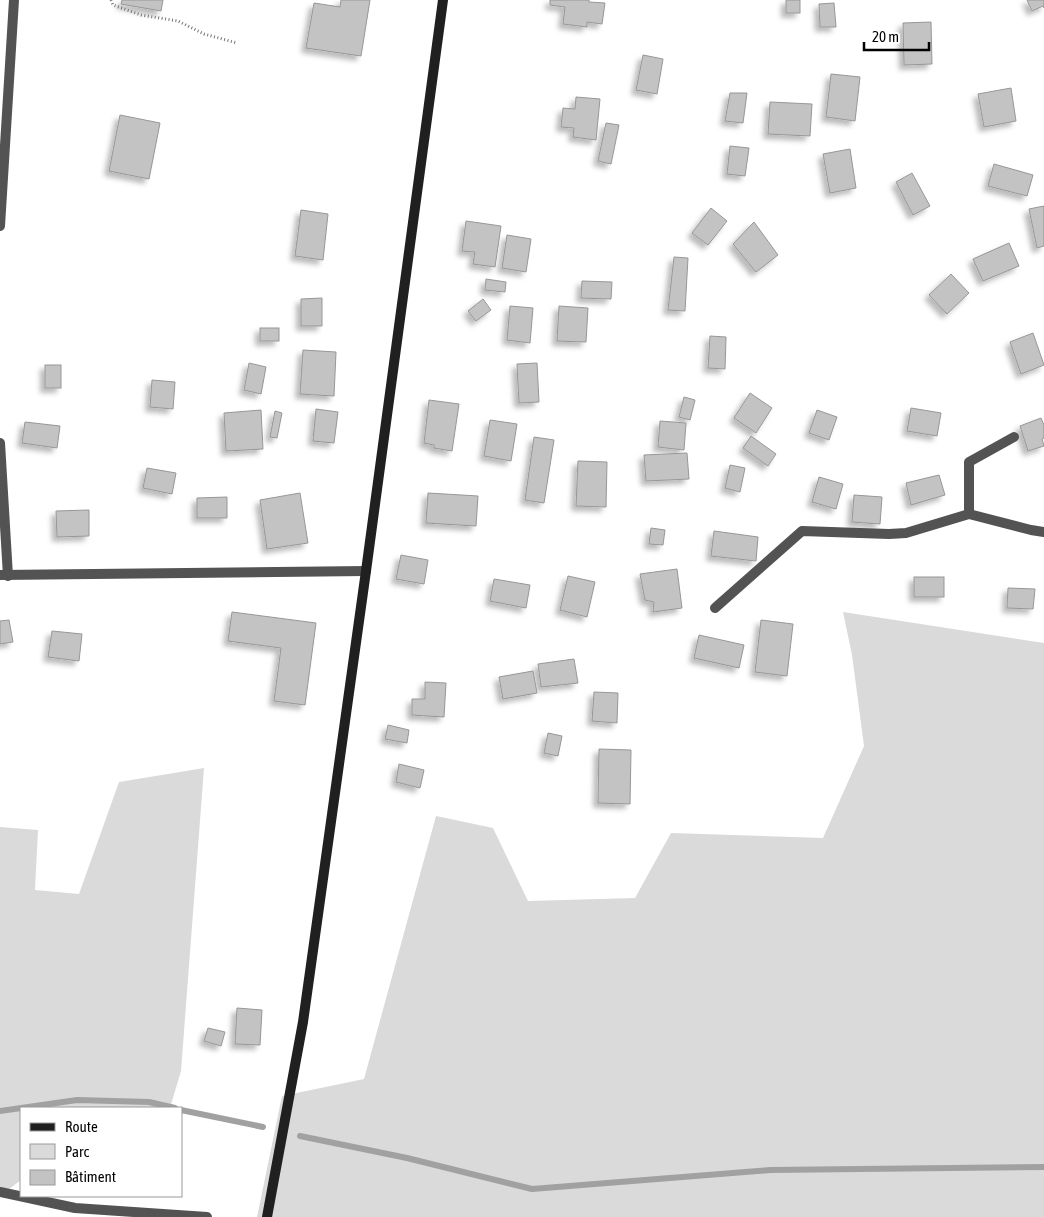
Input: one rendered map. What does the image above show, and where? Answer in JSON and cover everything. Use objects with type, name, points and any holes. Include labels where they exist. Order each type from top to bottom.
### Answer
[{"type":"street","points":[[0,226],[14,0]]},
{"type":"street","points":[[267,1217],[303,1022],[443,0]]},
{"type":"street","points":[[969,514],[969,462],[1014,437]]},
{"type":"street","points":[[0,443],[4,576],[366,571]]},
{"type":"street","points":[[715,608],[802,532],[889,534],[906,532],[969,514],[1044,532]]},
{"type":"street","points":[[0,1192],[20,1196]]},
{"type":"street","points":[[23,1197],[75,1208],[207,1217]]},
{"type":"path","points":[[112,0],[113,5],[140,15],[178,21],[204,34],[237,43]]},
{"type":"green space","points":[[843,612],[1044,643],[1044,1217],[257,1217],[282,1096],[364,1079],[436,816],[493,828],[528,901],[635,898],[671,833],[823,838],[864,746],[852,655]]},
{"type":"green space","points":[[204,768],[181,1071],[170,1107],[20,1107],[20,1181],[0,1196],[0,827],[38,830],[35,890],[79,894],[119,782]]},
{"type":"building","points":[[122,0],[163,0],[161,11],[121,4]]},
{"type":"building","points":[[341,0],[370,0],[361,56],[306,48],[314,3],[340,7]]},
{"type":"building","points":[[550,0],[589,0],[589,2],[605,3],[602,24],[587,22],[587,27],[563,24],[565,7],[550,5]]},
{"type":"building","points":[[786,0],[800,0],[800,13],[786,13]]},
{"type":"building","points":[[1027,0],[1044,0],[1044,8],[1043,6],[1032,11]]},
{"type":"building","points":[[834,3],[836,27],[820,27],[819,4]]},
{"type":"building","points":[[931,22],[932,64],[904,65],[903,23]]},
{"type":"building","points":[[643,55],[663,59],[657,94],[636,90]]},
{"type":"building","points":[[831,74],[860,77],[855,121],[826,117]]},
{"type":"building","points":[[1011,88],[1016,121],[984,127],[978,94]]},
{"type":"building","points":[[730,93],[747,93],[743,123],[725,121]]},
{"type":"building","points":[[576,97],[600,99],[596,140],[573,137],[574,128],[561,127],[563,108],[575,109]]},
{"type":"building","points":[[770,102],[812,104],[810,136],[768,134]]},
{"type":"building","points":[[120,115],[160,123],[149,179],[109,171]]},
{"type":"building","points":[[606,123],[619,125],[611,164],[598,161]]},
{"type":"building","points":[[730,146],[749,148],[745,176],[727,174]]},
{"type":"building","points":[[850,149],[856,188],[830,193],[823,154]]},
{"type":"building","points":[[994,164],[1033,175],[1027,196],[988,186]]},
{"type":"building","points":[[912,173],[930,206],[913,215],[896,182]]},
{"type":"building","points":[[1044,206],[1044,246],[1037,248],[1029,209]]},
{"type":"building","points":[[711,208],[727,221],[708,245],[692,233]]},
{"type":"building","points":[[301,210],[328,214],[323,260],[295,256]]},
{"type":"building","points":[[466,221],[501,226],[495,267],[473,264],[475,252],[462,251]]},
{"type":"building","points":[[754,222],[778,255],[756,272],[733,244]]},
{"type":"building","points":[[507,235],[531,239],[526,272],[502,268]]},
{"type":"building","points":[[1009,243],[1019,266],[983,281],[973,259]]},
{"type":"building","points":[[674,257],[688,258],[685,311],[668,310]]},
{"type":"building","points":[[951,274],[969,293],[947,314],[929,295]]},
{"type":"building","points":[[486,279],[506,282],[505,292],[485,290]]},
{"type":"building","points":[[582,281],[612,282],[611,299],[581,298]]},
{"type":"building","points":[[322,298],[322,326],[301,326],[301,299]]},
{"type":"building","points":[[483,299],[491,310],[476,321],[468,311]]},
{"type":"building","points":[[510,306],[533,308],[530,343],[507,340]]},
{"type":"building","points":[[559,306],[588,308],[586,342],[557,341]]},
{"type":"building","points":[[260,328],[279,328],[279,341],[260,341]]},
{"type":"building","points":[[1033,333],[1044,365],[1021,374],[1010,342]]},
{"type":"building","points":[[710,336],[726,337],[725,369],[708,368]]},
{"type":"building","points":[[303,350],[336,352],[334,396],[300,394]]},
{"type":"building","points":[[249,363],[266,367],[261,394],[244,390]]},
{"type":"building","points":[[537,363],[539,402],[519,403],[517,364]]},
{"type":"building","points":[[45,365],[61,365],[61,388],[45,388]]},
{"type":"building","points":[[152,380],[175,382],[173,409],[150,407]]},
{"type":"building","points":[[750,393],[772,408],[756,433],[734,418]]},
{"type":"building","points":[[684,397],[695,400],[690,420],[679,417]]},
{"type":"building","points":[[429,400],[459,404],[452,451],[434,448],[434,445],[424,443]]},
{"type":"building","points":[[911,408],[941,413],[937,436],[907,431]]},
{"type":"building","points":[[316,409],[338,412],[334,443],[313,441]]},
{"type":"building","points":[[261,410],[263,449],[226,451],[224,413]]},
{"type":"building","points":[[817,410],[837,417],[829,440],[809,433]]},
{"type":"building","points":[[275,411],[282,413],[277,438],[270,437]]},
{"type":"building","points":[[1041,418],[1044,425],[1044,438],[1042,439],[1044,446],[1028,451],[1020,426]]},
{"type":"building","points":[[490,420],[517,424],[511,461],[484,456]]},
{"type":"building","points":[[660,421],[686,423],[684,450],[658,447]]},
{"type":"building","points":[[25,422],[60,426],[57,448],[22,443]]},
{"type":"building","points":[[751,436],[776,454],[768,466],[743,448]]},
{"type":"building","points":[[534,437],[554,440],[544,503],[525,500]]},
{"type":"building","points":[[687,453],[689,479],[646,481],[644,455]]},
{"type":"building","points":[[578,461],[607,462],[606,507],[576,506]]},
{"type":"building","points":[[730,465],[745,468],[740,492],[725,488]]},
{"type":"building","points":[[147,468],[176,473],[172,494],[143,488]]},
{"type":"building","points":[[939,475],[945,495],[911,505],[906,483]]},
{"type":"building","points":[[819,477],[843,484],[836,509],[812,502]]},
{"type":"building","points":[[300,493],[308,543],[267,549],[260,500]]},
{"type":"building","points":[[428,493],[478,496],[476,526],[426,523]]},
{"type":"building","points":[[854,495],[882,497],[880,524],[852,522]]},
{"type":"building","points":[[227,497],[227,518],[197,518],[197,498]]},
{"type":"building","points":[[89,510],[89,536],[57,537],[56,511]]},
{"type":"building","points":[[651,528],[665,530],[663,545],[649,544]]},
{"type":"building","points":[[714,531],[758,537],[756,561],[711,556]]},
{"type":"building","points":[[401,555],[428,560],[424,584],[396,579]]},
{"type":"building","points":[[677,569],[682,608],[653,612],[654,602],[645,600],[640,574]]},
{"type":"building","points":[[568,576],[595,582],[587,617],[560,610]]},
{"type":"building","points":[[914,577],[944,577],[944,597],[914,597]]},
{"type":"building","points":[[494,579],[530,585],[526,608],[490,601]]},
{"type":"building","points":[[1008,588],[1035,589],[1033,609],[1007,608]]},
{"type":"building","points":[[232,612],[316,623],[305,705],[274,701],[281,648],[228,641]]},
{"type":"building","points":[[9,620],[13,642],[0,644],[0,621]]},
{"type":"building","points":[[761,620],[793,624],[787,676],[755,672]]},
{"type":"building","points":[[52,631],[82,634],[79,661],[48,657]]},
{"type":"building","points":[[699,635],[744,645],[739,668],[694,658]]},
{"type":"building","points":[[574,659],[578,683],[541,687],[538,664]]},
{"type":"building","points":[[533,671],[537,693],[503,699],[499,677]]},
{"type":"building","points":[[425,682],[446,683],[444,717],[412,715],[412,699],[425,699]]},
{"type":"building","points":[[594,692],[618,693],[617,723],[592,721]]},
{"type":"building","points":[[388,725],[409,730],[407,743],[385,739]]},
{"type":"building","points":[[548,733],[562,736],[558,756],[544,753]]},
{"type":"building","points":[[599,749],[631,750],[630,804],[598,803]]},
{"type":"building","points":[[399,764],[424,770],[420,788],[396,782]]},
{"type":"building","points":[[237,1008],[262,1010],[260,1045],[235,1044]]},
{"type":"building","points":[[208,1028],[225,1032],[221,1046],[204,1041]]},
{"type":"waterway","points":[[28,1107],[77,1100],[149,1102],[171,1107]]},
{"type":"waterway","points":[[0,1111],[20,1108]]},
{"type":"waterway","points":[[182,1110],[263,1127]]},
{"type":"waterway","points":[[300,1136],[407,1158],[532,1189],[770,1170],[1044,1167]]}]
